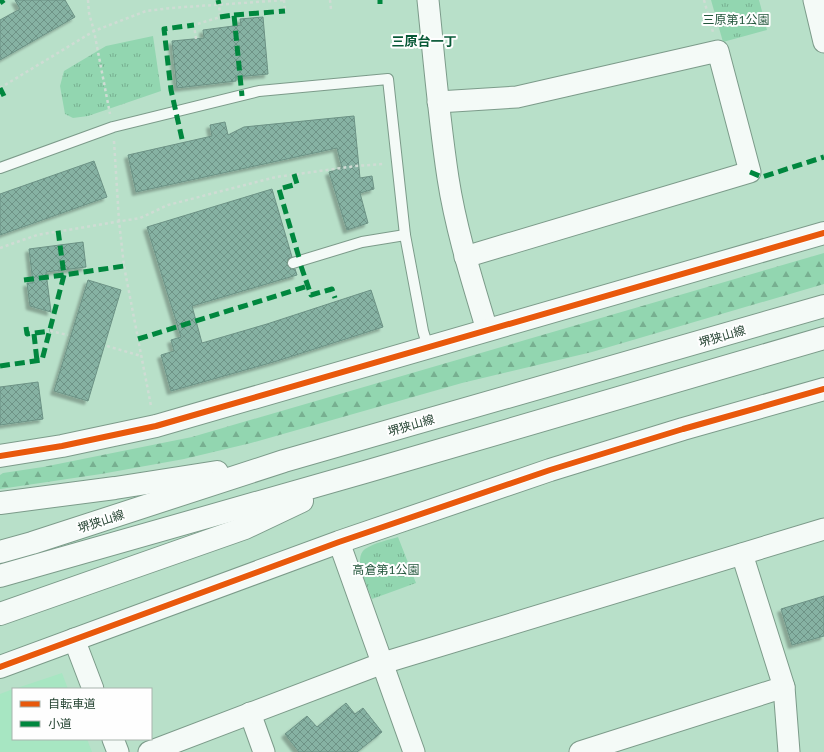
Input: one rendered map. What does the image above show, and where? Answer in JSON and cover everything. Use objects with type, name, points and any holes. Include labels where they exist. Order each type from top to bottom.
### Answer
[{"type":"main road","points":[[0,456],[62,446],[156,426],[824,233]]},
{"type":"main road","name":"堺狭山線","points":[[0,552],[32,544],[284,461],[824,306]]},
{"type":"main road","name":"堺狭山線","points":[[0,576],[365,472],[824,338]]},
{"type":"main road","points":[[0,666],[339,542],[550,470],[683,429],[824,389]]},
{"type":"main road","points":[[0,503],[115,488],[284,461]]},
{"type":"main road","points":[[0,614],[245,528],[365,472]]},
{"type":"street","points":[[428,0],[438,102],[448,179],[465,257],[487,330]]},
{"type":"street","points":[[814,0],[824,42]]},
{"type":"street","points":[[438,102],[517,97],[718,51],[750,172],[465,257]]},
{"type":"street","points":[[149,752],[383,663],[824,529]]},
{"type":"street","points":[[339,542],[414,752]]},
{"type":"street","points":[[742,554],[784,687],[789,752]]},
{"type":"street","points":[[74,639],[93,688]]},
{"type":"street","points":[[580,752],[784,687]]},
{"type":"street","points":[[250,713],[264,752]]},
{"type":"street","points":[[113,740],[118,752]]},
{"type":"lane","points":[[0,168],[113,127],[259,91],[388,79],[405,235],[428,347]]},
{"type":"lane","points":[[293,263],[362,242],[405,235]]},
{"type":"path","points":[[88,0],[89,13],[113,127],[119,221],[124,266],[156,426]]},
{"type":"path","points":[[0,88],[94,31],[146,11],[284,0],[285,11]]},
{"type":"path","points":[[330,0],[331,8]]},
{"type":"path","points":[[704,0],[718,51]]},
{"type":"path","points":[[196,39],[194,25],[220,17],[219,4]]},
{"type":"path","points":[[0,248],[36,235],[58,230],[85,228],[140,218],[168,205],[276,177],[397,162]]},
{"type":"path","points":[[50,331],[68,335]]},
{"type":"path","points":[[107,346],[141,356]]},
{"type":"shaded area","points":[[62,673],[68,688],[17,688]]},
{"type":"shaded area","points":[[12,689],[12,740],[87,740],[92,752],[0,752],[0,694]]},
{"type":"green space","name":"三原第1公園","points":[[711,0],[759,0],[767,30],[723,42]]},
{"type":"green space","points":[[153,36],[161,91],[88,116],[73,118],[65,114],[60,86],[64,71],[106,46]]},
{"type":"green space","points":[[824,253],[824,284],[592,352],[462,383],[251,443],[184,459],[101,474],[0,489],[0,475],[3,473],[43,467],[192,437]]},
{"type":"green space","name":"高倉第1公園","points":[[398,537],[416,583],[372,599],[360,566],[361,553],[373,545]]},
{"type":"building","points":[[15,0],[65,0],[75,17],[0,60],[0,20],[20,9]]},
{"type":"building","points":[[263,17],[268,74],[236,77],[236,81],[177,88],[172,41],[204,38],[203,30],[241,25],[240,19]]},
{"type":"building","points":[[354,116],[360,178],[372,176],[374,189],[360,193],[368,223],[347,230],[329,172],[342,168],[337,148],[136,192],[128,155],[212,136],[210,125],[225,122],[228,135],[244,127]]},
{"type":"building","points":[[94,161],[107,197],[0,235],[0,194]]},
{"type":"building","points":[[272,189],[292,257],[288,259],[287,265],[291,269],[295,269],[297,275],[192,306],[202,343],[267,324],[371,290],[383,327],[277,361],[171,391],[161,355],[174,351],[171,340],[181,337],[147,227]]},
{"type":"building","points":[[83,242],[86,267],[46,272],[51,312],[30,306],[27,283],[33,283],[29,249]]},
{"type":"building","points":[[88,280],[121,290],[88,401],[54,391]]},
{"type":"building","points":[[38,382],[43,419],[0,425],[0,387]]},
{"type":"building","points":[[824,596],[824,636],[792,645],[781,609]]},
{"type":"building","points":[[346,703],[355,714],[363,708],[382,732],[357,752],[299,752],[285,734],[307,716],[317,727]]},
{"type":"marked path","points":[[0,3],[4,0]]},
{"type":"marked path","points":[[218,0],[219,4]]},
{"type":"marked path","points":[[234,15],[285,11]]},
{"type":"marked path","points":[[220,17],[234,15],[242,96]]},
{"type":"marked path","points":[[182,139],[171,90],[164,29],[194,25]]},
{"type":"marked path","points":[[0,88],[4,96]]},
{"type":"marked path","points":[[750,172],[762,177],[824,157]]},
{"type":"marked path","points":[[294,174],[297,184],[279,189],[300,261]]},
{"type":"marked path","points":[[24,280],[64,275],[58,230]]},
{"type":"marked path","points":[[0,366],[42,360],[64,275],[124,266]]},
{"type":"marked path","points":[[301,266],[311,295],[332,289],[335,298]]},
{"type":"marked path","points":[[138,339],[308,286]]},
{"type":"marked path","points":[[26,327],[27,334],[50,331]]},
{"type":"marked path","points":[[34,334],[37,361]]},
{"type":"cycle path","points":[[0,456],[62,446],[156,426],[824,233]]},
{"type":"cycle path","points":[[0,667],[339,542],[550,470],[683,429],[824,389]]},
{"type":"district","name":"三原台一丁","points":[[424,41]]}]
